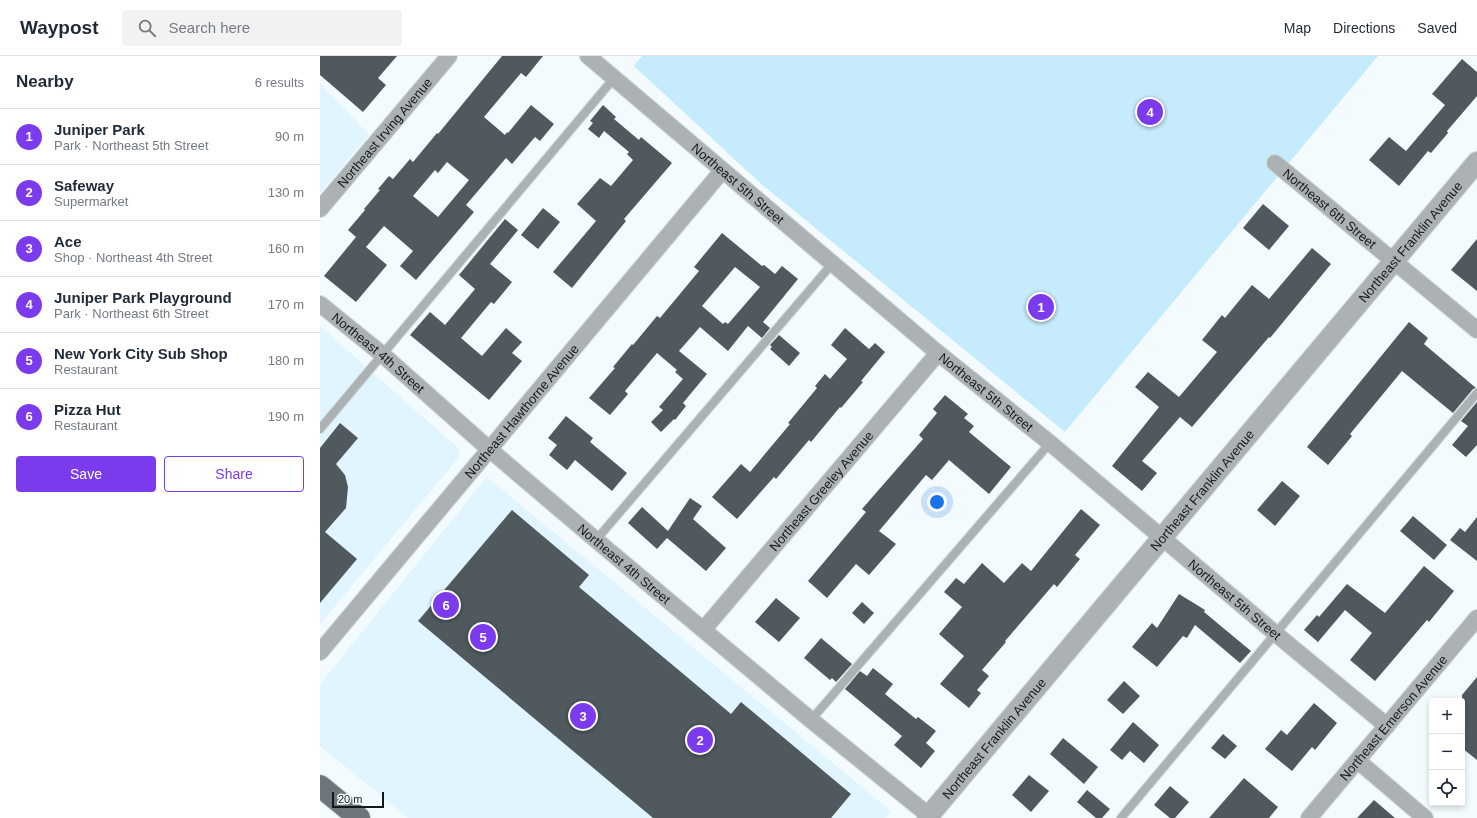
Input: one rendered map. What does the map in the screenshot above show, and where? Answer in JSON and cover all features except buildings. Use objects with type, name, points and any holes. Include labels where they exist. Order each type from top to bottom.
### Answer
[{"type":"main road","points":[[320,786],[359,818]]},
{"type":"street","name":"Northeast Irving Avenue","points":[[320,209],[449,56]]},
{"type":"street","name":"Northeast 5th Street","points":[[588,56],[832,264],[1050,443],[1387,726]]},
{"type":"street","name":"Northeast Franklin Avenue","points":[[930,817],[1162,537],[1477,162]]},
{"type":"street","name":"Northeast 6th Street","points":[[1275,163],[1477,330]]},
{"type":"street","name":"Northeast Hawthorne Avenue","points":[[320,652],[722,171]]},
{"type":"street","name":"Northeast 4th Street","points":[[320,304],[383,355],[489,449],[596,540],[930,817]]},
{"type":"street","name":"Northeast Greeley Avenue","points":[[704,629],[938,352]]},
{"type":"street","name":"Northeast Emerson Avenue","points":[[1309,818],[1477,618]]},
{"type":"street","points":[[1358,761],[1425,818]]},
{"type":"lane","points":[[320,429],[614,78]]},
{"type":"lane","points":[[596,540],[832,264]]},
{"type":"lane","points":[[1122,818],[1477,393]]},
{"type":"lane","points":[[812,720],[1050,443]]},
{"type":"shaded area","points":[[642,56],[1378,56],[1065,432],[759,182],[634,66]]},
{"type":"shaded area","points":[[320,83],[369,135],[320,193]]},
{"type":"shaded area","points":[[320,326],[458,448],[459,457],[320,624]]},
{"type":"shaded area","points":[[487,477],[891,811],[885,818],[408,818],[320,746],[320,684]]},
{"type":"place","name":"Juniper Park Playground","points":[[1150,112]]},
{"type":"place","name":"Juniper Park","points":[[1041,307]]},
{"type":"place","name":"Pizza Hut","points":[[446,605]]},
{"type":"place","name":"New York City Sub Shop","points":[[483,637]]},
{"type":"place","name":"Ace","points":[[583,716]]},
{"type":"place","name":"Safeway","points":[[700,740]]}]
